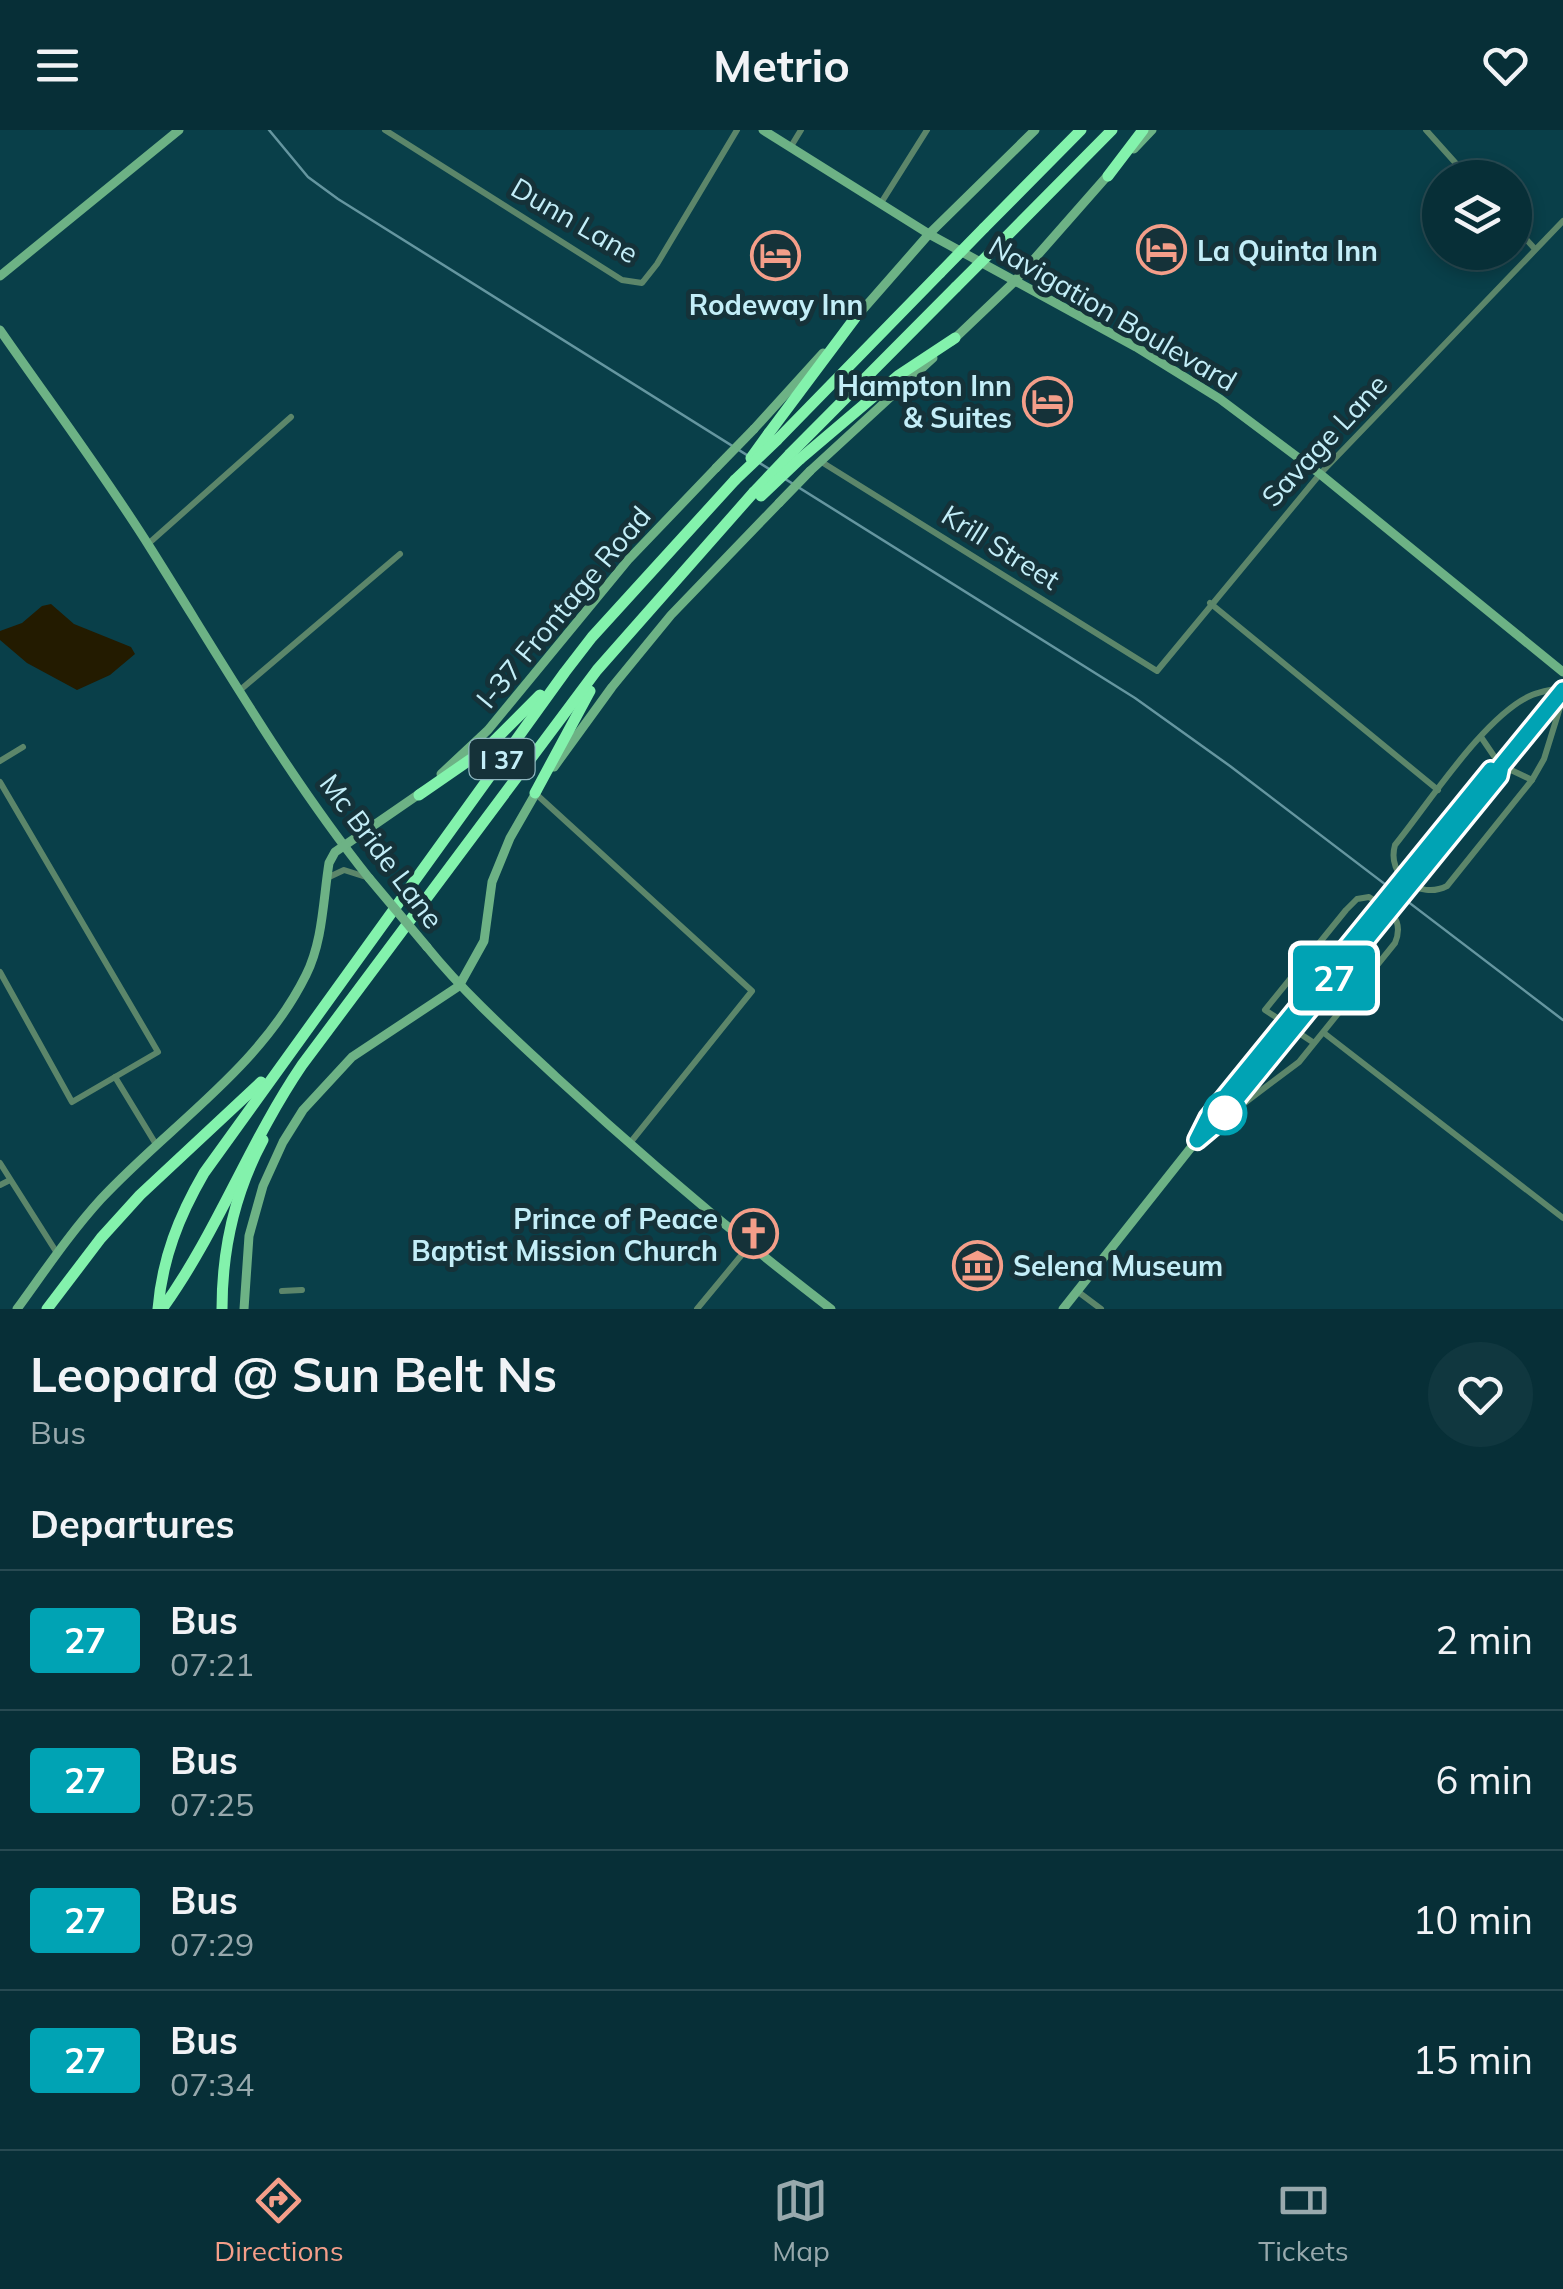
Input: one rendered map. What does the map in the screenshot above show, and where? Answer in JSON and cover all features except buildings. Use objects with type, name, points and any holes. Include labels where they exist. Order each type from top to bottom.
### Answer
[{"type":"highway","points":[[773,436],[1081,130]]},
{"type":"highway","points":[[795,457],[956,286],[1112,130]]},
{"type":"highway","points":[[1108,176],[1143,130]]},
{"type":"highway","points":[[773,436],[856,318]]},
{"type":"highway","points":[[795,457],[956,338]]},
{"type":"highway","name":"I 37","points":[[47,1309],[140,1194],[237,1108],[288,1054],[592,637],[773,436]]},
{"type":"highway","name":"I 37","points":[[160,1309],[217,1214],[260,1130],[302,1065],[597,670],[714,535],[795,457]]},
{"type":"highway","points":[[535,793],[588,694],[656,602]]},
{"type":"highway","points":[[420,794],[487,748],[565,672]]},
{"type":"highway","points":[[160,1309],[160,1282],[172,1236],[186,1204],[288,1054]]},
{"type":"highway","points":[[222,1309],[228,1236],[242,1188],[302,1065]]},
{"type":"main road","points":[[0,276],[178,130]]},
{"type":"main road","name":"Navigation Boulevard","points":[[763,130],[930,234],[1197,384],[1320,474],[1563,672]]},
{"type":"main road","name":"I-37 Frontage Road","points":[[18,1309],[100,1200],[238,1071],[278,1022],[317,948],[332,856],[420,794],[488,730],[628,560],[754,429],[930,234],[1036,130]]},
{"type":"main road","points":[[244,1309],[248,1236],[263,1186],[283,1142],[303,1110],[352,1057],[459,986],[484,941],[492,882],[510,838],[535,793],[612,688],[670,615],[820,461],[1014,282],[1152,130]]},
{"type":"main road","name":"Mc Bride Lane","points":[[0,330],[148,544],[239,691],[344,846],[459,986],[629,1144],[749,1246],[831,1309]]},
{"type":"main road","points":[[1063,1309],[1563,692]]},
{"type":"main road","points":[[1197,1140],[1208,1118],[1289,1026]]},
{"type":"street","name":"Dunn Lane","points":[[384,130],[622,280],[642,283],[737,130]]},
{"type":"street","points":[[790,148],[802,130]]},
{"type":"street","points":[[881,204],[928,130]]},
{"type":"street","points":[[1426,130],[1454,160]]},
{"type":"street","name":"Savage Lane","points":[[1156,671],[1320,474],[1563,221]]},
{"type":"street","points":[[1532,245],[1535,248]]},
{"type":"street","points":[[148,544],[291,416]]},
{"type":"street","name":"Krill Street","points":[[820,461],[1156,671]]},
{"type":"street","points":[[239,691],[400,554]]},
{"type":"street","points":[[1210,604],[1438,790]]},
{"type":"street","points":[[1563,692],[1544,759],[1532,780],[1447,886],[1435,893],[1422,892],[1394,870],[1395,845],[1480,737],[1532,695],[1563,692]]},
{"type":"street","points":[[1480,737],[1496,759],[1497,771],[1511,770],[1532,780]]},
{"type":"street","points":[[0,761],[23,747]]},
{"type":"street","points":[[0,782],[158,1052],[72,1102],[0,972]]},
{"type":"street","points":[[535,793],[752,991],[629,1144]]},
{"type":"street","points":[[326,879],[344,870],[369,878]]},
{"type":"street","points":[[1216,1124],[1281,1078],[1314,1044],[1324,1033],[1395,942],[1400,930],[1398,920],[1369,898],[1357,900],[1346,910],[1265,1010],[1314,1044]]},
{"type":"street","points":[[1324,1033],[1563,1218]]},
{"type":"street","points":[[115,1077],[157,1146]]},
{"type":"street","points":[[0,1163],[57,1254]]},
{"type":"street","points":[[0,1185],[10,1180]]},
{"type":"street","points":[[697,1309],[749,1246]]},
{"type":"street","points":[[282,1291],[302,1290]]},
{"type":"street","points":[[1078,1291],[1101,1309]]},
{"type":"shaded area","points":[[51,604],[74,624],[131,647],[135,654],[110,675],[77,690],[27,663],[0,640],[0,631],[22,623],[42,606]]},
{"type":"railway","points":[[269,130],[308,177],[338,199],[1135,698],[1563,1020]]},
{"type":"bus line","name":"27","points":[[1491,770],[1208,1118],[1197,1140],[1216,1124],[1499,776],[1501,766],[1563,690]]},
{"type":"place","name":"La Quinta Inn","points":[[1162,250]]},
{"type":"place","name":"Rodeway Inn","points":[[776,256]]},
{"type":"place","name":"Hampton Inn & Suites","points":[[1047,401]]},
{"type":"place","name":"Prince of Peace Baptist Mission Church","points":[[753,1234]]},
{"type":"place","name":"Selena Museum","points":[[978,1265]]}]
